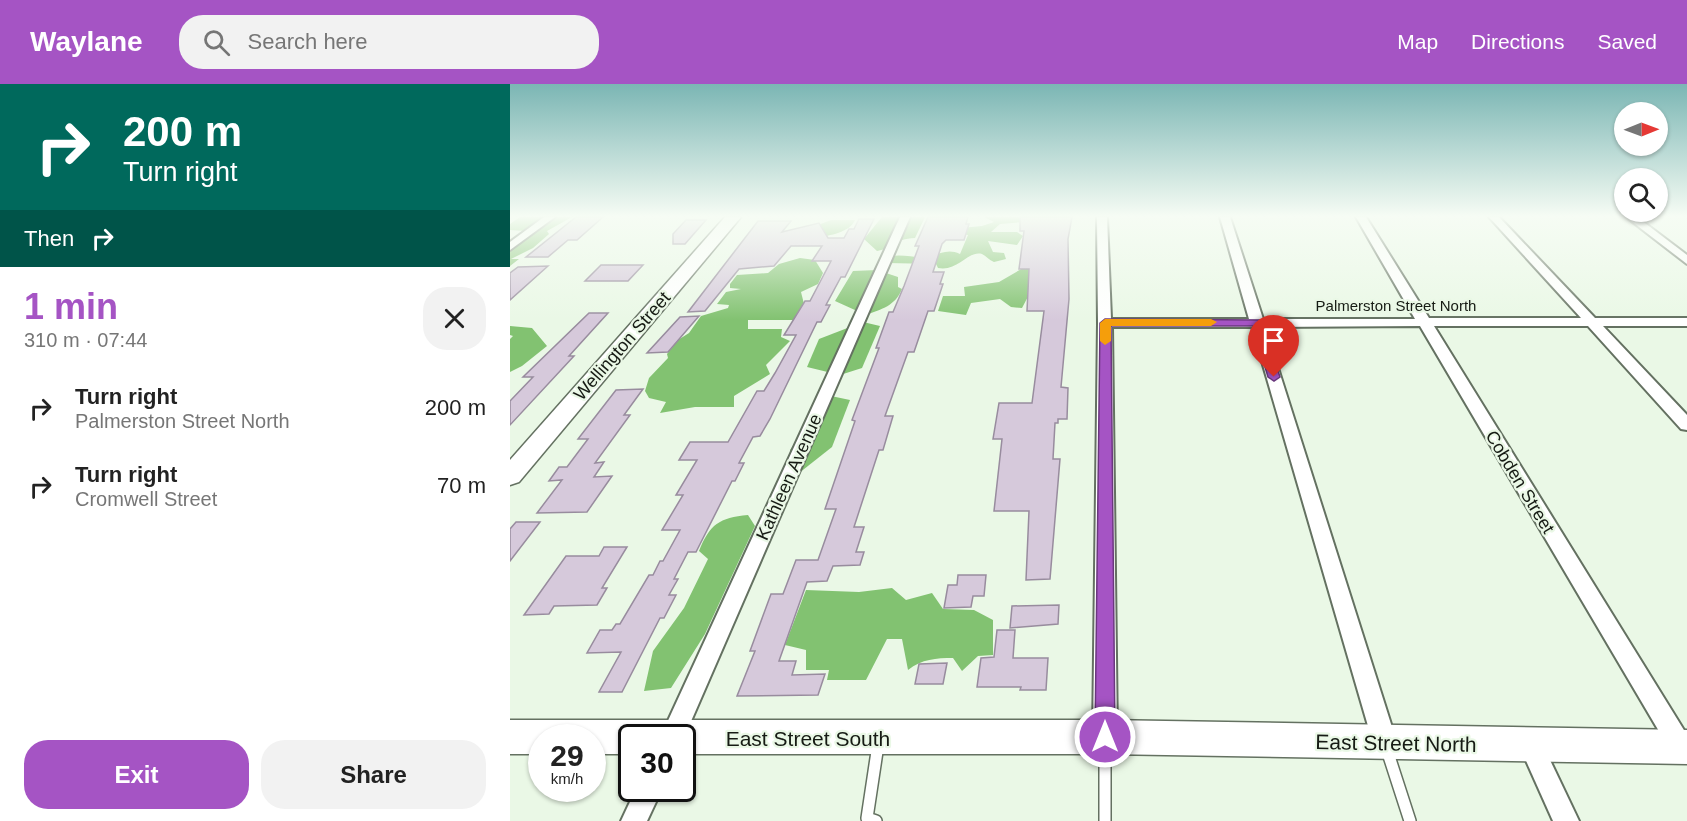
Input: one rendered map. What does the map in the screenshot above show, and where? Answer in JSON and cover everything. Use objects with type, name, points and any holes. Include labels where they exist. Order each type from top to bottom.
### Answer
[{"type":"street","name":"Wellington Street","points":[[510,476],[704,251]]},
{"type":"street","name":"Kathleen Avenue","points":[[679,724],[890,251]]},
{"type":"street","points":[[1103,251],[1105,737]]},
{"type":"street","points":[[1235,251],[1385,743]]},
{"type":"street","name":"Cobden Street","points":[[1381,251],[1684,747]]},
{"type":"street","points":[[1526,251],[1687,425]]},
{"type":"street","points":[[1675,251],[1687,261]]},
{"type":"street","name":"Palmerston Street North","points":[[1105,323],[1687,322]]},
{"type":"street","name":"East Street South","points":[[696,738],[1105,737]]},
{"type":"street","name":"East Street North","points":[[1105,737],[1684,747]]},
{"type":"street","name":"East Street South","points":[[510,738],[618,738]]},
{"type":"street","points":[[1532,745],[1566,821]]},
{"type":"street","points":[[634,821],[643,802]]},
{"type":"lane","points":[[1105,737],[1105,821]]},
{"type":"lane","points":[[876,821],[867,818],[879,738]]},
{"type":"lane","points":[[1385,743],[1410,821]]},
{"type":"green space","points":[[510,251],[526,251],[511,259],[519,259],[510,266]]},
{"type":"green space","points":[[961,251],[993,251],[1004,253],[1006,259],[994,262],[982,254],[977,254],[945,268],[938,268],[936,264],[887,263],[891,256],[926,257],[943,252],[960,254]]},
{"type":"green space","points":[[800,258],[815,260],[823,273],[818,284],[801,292],[805,308],[794,320],[748,320],[748,329],[782,329],[781,337],[790,341],[766,365],[770,374],[734,396],[734,407],[695,407],[660,413],[666,402],[649,398],[645,391],[649,378],[668,358],[667,354],[678,340],[689,333],[701,316],[728,308],[729,305],[717,304],[726,292],[741,289],[730,288],[730,284],[737,275],[768,273],[779,264]]},
{"type":"green space","points":[[1023,268],[1042,270],[1022,308],[1011,307],[1000,299],[971,303],[966,315],[938,311],[943,296],[965,296],[964,287],[999,282]]},
{"type":"green space","points":[[877,270],[898,277],[898,287],[902,289],[892,303],[866,315],[835,301],[853,271]]},
{"type":"green space","points":[[863,322],[880,326],[862,368],[840,375],[807,367],[819,339]]},
{"type":"green space","points":[[510,326],[532,328],[547,346],[522,366],[510,372],[510,339],[513,336],[510,335]]},
{"type":"green space","points":[[831,396],[850,400],[832,447],[794,477],[790,450]]},
{"type":"green space","points":[[748,515],[755,526],[705,634],[671,688],[644,691],[653,651],[684,608],[708,559],[699,551],[707,534],[723,521]]},
{"type":"green space","points":[[892,588],[906,600],[932,593],[943,609],[974,610],[993,620],[993,655],[978,656],[962,671],[953,658],[929,660],[908,670],[902,639],[887,639],[866,680],[827,680],[829,670],[806,670],[806,650],[785,645],[806,590],[859,592]]},
{"type":"building","points":[[533,251],[555,251],[548,257],[526,257]]},
{"type":"building","points":[[735,251],[786,251],[774,266],[739,269],[705,311],[688,312]]},
{"type":"building","points":[[818,251],[858,251],[845,277],[841,277],[826,305],[830,305],[821,322],[817,322],[770,419],[760,436],[753,437],[739,463],[744,463],[735,481],[732,481],[696,552],[688,552],[674,579],[678,579],[669,595],[676,595],[664,618],[660,618],[622,692],[599,692],[621,652],[587,653],[600,630],[612,630],[616,624],[620,624],[649,575],[653,575],[660,561],[663,561],[680,530],[662,530],[683,495],[676,495],[697,460],[679,460],[690,442],[728,442],[757,391],[764,391],[796,335],[784,335],[805,301],[810,301],[831,261],[812,261]]},
{"type":"building","points":[[917,251],[940,251],[933,272],[944,272],[940,284],[943,284],[934,311],[928,311],[914,352],[908,352],[885,416],[893,416],[883,450],[879,450],[854,527],[864,527],[856,552],[864,552],[860,565],[833,566],[827,581],[807,582],[779,661],[796,661],[792,675],[825,674],[818,695],[737,696],[755,651],[750,651],[771,594],[783,594],[796,560],[818,560],[836,509],[825,509],[855,421],[852,420],[879,348],[876,348],[889,312],[893,312]]},
{"type":"building","points":[[1021,251],[1068,251],[1069,299],[1061,387],[1068,388],[1067,419],[1058,419],[1058,423],[1055,423],[1053,459],[1060,459],[1050,579],[1026,580],[1029,511],[994,511],[1002,439],[993,439],[999,403],[1032,403],[1044,311],[1027,311],[1029,269],[1019,269]]},
{"type":"building","points":[[601,265],[643,265],[628,281],[585,281]]},
{"type":"building","points":[[548,266],[510,300],[510,273],[518,267]]},
{"type":"building","points":[[589,313],[608,313],[569,356],[574,356],[510,425],[510,401],[533,377],[523,377]]},
{"type":"building","points":[[699,316],[668,352],[647,353],[680,317]]},
{"type":"building","points":[[643,389],[624,415],[630,415],[595,463],[604,462],[594,477],[612,476],[587,512],[537,513],[562,480],[549,481],[559,467],[567,467],[588,439],[578,439],[616,390]]},
{"type":"building","points":[[516,522],[540,522],[510,561],[510,529]]},
{"type":"building","points":[[604,547],[627,547],[602,588],[607,588],[597,605],[554,606],[549,614],[524,615],[566,556],[599,556]]},
{"type":"building","points":[[958,575],[986,575],[984,596],[973,596],[971,607],[944,608],[948,585],[957,585]]},
{"type":"building","points":[[1059,605],[1058,624],[1010,628],[1012,606]]},
{"type":"building","points":[[997,630],[1015,630],[1013,658],[1048,658],[1046,690],[1020,690],[1021,687],[977,687],[981,658],[994,657]]},
{"type":"building","points":[[947,663],[943,684],[915,684],[919,664]]},
{"type":"slow traffic","points":[[1105,341],[1105,323],[1211,322]]},
{"type":"route","points":[[1105,737],[1105,323],[1257,322],[1274,377]]}]
